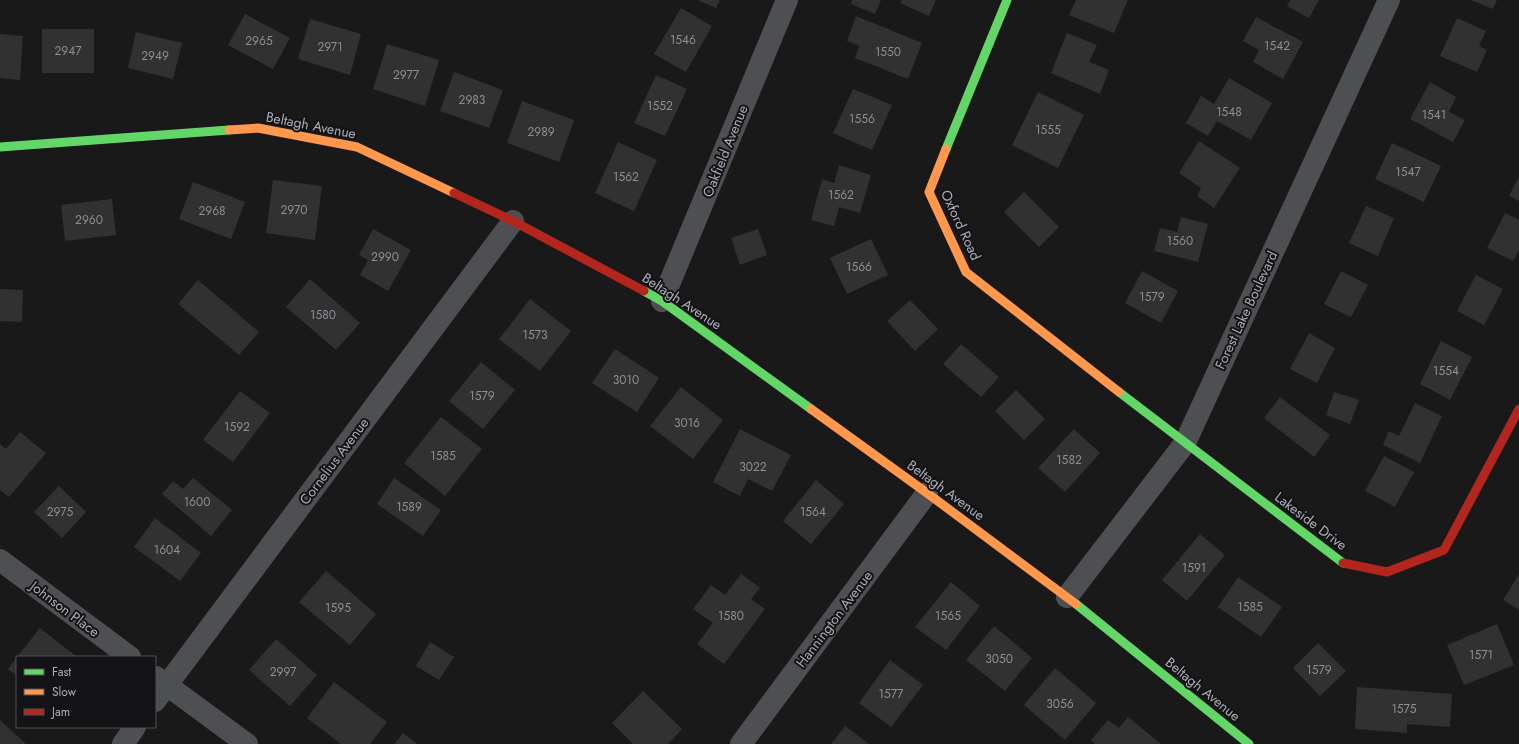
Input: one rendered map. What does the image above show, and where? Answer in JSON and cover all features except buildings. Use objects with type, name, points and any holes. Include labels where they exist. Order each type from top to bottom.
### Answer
[{"type":"street","name":"Oakfield Avenue","points":[[662,301],[787,0]]},
{"type":"street","name":"Oxford Road","points":[[1007,0],[928,192],[966,272],[1185,443]]},
{"type":"street","name":"Forest Lake Boulevard","points":[[1067,598],[1185,443],[1389,0]]},
{"type":"street","name":"Beltagh Avenue","points":[[0,147],[258,128],[357,147],[513,221],[662,301],[927,493],[1067,598],[1249,744]]},
{"type":"street","name":"Cornelius Avenue","points":[[159,687],[513,221]]},
{"type":"street","name":"Lakeside Drive","points":[[1185,443],[1343,563],[1387,572],[1444,550],[1519,409]]},
{"type":"street","name":"Hannington Avenue","points":[[741,744],[927,493]]},
{"type":"street","name":"Johnson Place","points":[[0,560],[129,656]]},
{"type":"street","points":[[159,687],[246,744]]},
{"type":"street","points":[[123,744],[135,728]]},
{"type":"traffic: fast","points":[[946,149],[1007,0]]},
{"type":"traffic: fast","points":[[0,147],[229,130]]},
{"type":"traffic: fast","points":[[644,291],[662,301],[811,409]]},
{"type":"traffic: fast","points":[[1119,392],[1343,563]]},
{"type":"traffic: fast","points":[[1076,604],[1249,744]]},
{"type":"traffic: slow","points":[[229,130],[258,128],[357,147],[454,193]]},
{"type":"traffic: slow","points":[[946,149],[929,192],[966,272],[1119,392]]},
{"type":"traffic: slow","points":[[811,409],[1076,604]]},
{"type":"traffic: jam","points":[[454,193],[513,221],[644,291]]},
{"type":"traffic: jam","points":[[1343,563],[1387,572],[1444,550],[1519,409]]}]
